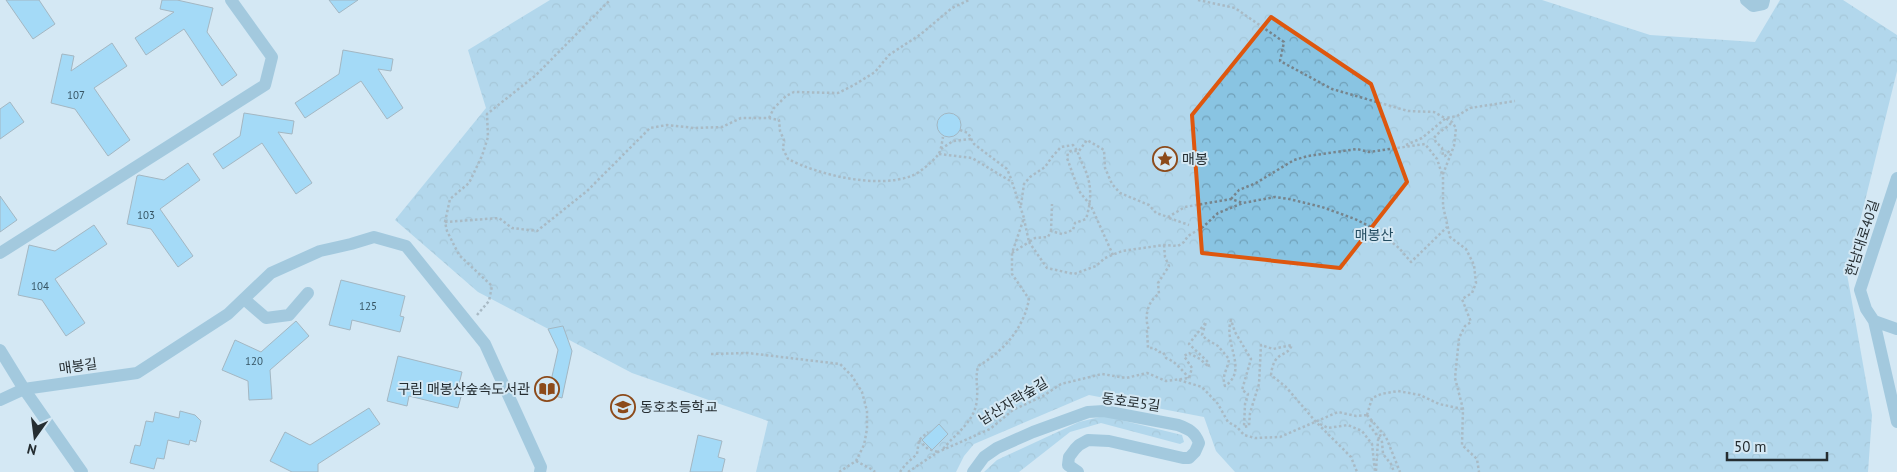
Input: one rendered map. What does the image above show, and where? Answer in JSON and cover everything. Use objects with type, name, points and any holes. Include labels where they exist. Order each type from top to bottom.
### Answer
[{"type":"street","points":[[0,253],[265,85],[272,57],[231,0]]},
{"type":"street","points":[[1746,0],[1753,6],[1763,4],[1764,0]]},
{"type":"street","name":"한남대로40길","points":[[1897,178],[1860,290],[1866,309],[1874,321],[1897,422]]},
{"type":"street","points":[[308,294],[288,316],[266,318],[244,299],[271,272],[320,250],[374,237],[406,246],[485,344],[541,467],[540,472]]},
{"type":"street","name":"매봉길","points":[[0,400],[24,389],[137,373],[228,314],[244,299]]},
{"type":"street","points":[[1874,321],[1897,329]]},
{"type":"street","points":[[0,350],[24,389],[82,472]]},
{"type":"street","name":"동호로5길","points":[[974,472],[984,457],[997,448],[1033,432],[1088,412],[1104,411],[1178,425],[1189,429],[1196,435],[1199,443],[1195,452],[1189,458],[1109,441],[1088,440],[1079,444],[1069,457],[1068,465],[1075,471]]},
{"type":"street","points":[[1059,472],[1075,471]]},
{"type":"path","points":[[470,324],[489,301],[492,286],[460,255],[447,231],[445,222],[450,199],[469,183],[482,156],[488,137],[487,114],[536,75],[610,0]]},
{"type":"path","points":[[769,118],[774,108],[786,96],[794,92],[838,93],[854,85],[875,72],[889,56],[922,34],[952,8],[969,0]]},
{"type":"path","points":[[1198,0],[1235,8],[1284,42],[1280,62],[1332,89],[1408,111],[1434,112],[1452,122],[1456,128],[1454,146],[1443,176]]},
{"type":"path","points":[[1402,146],[1422,138],[1446,118],[1457,116],[1470,108],[1515,100]]},
{"type":"path","points":[[445,222],[499,218],[512,228],[537,231],[588,191],[650,128],[667,125],[694,128],[722,127],[741,118],[779,120],[780,131],[784,140],[783,149],[788,159],[819,172],[866,180],[892,180],[912,176],[953,141],[971,139]]},
{"type":"path","points":[[1452,122],[1434,138],[1442,148],[1443,156],[1454,146]]},
{"type":"path","points":[[960,130],[968,133],[974,144],[1007,170],[1021,207],[1029,242],[1047,268],[1069,274],[1096,266],[1105,258],[1129,250],[1164,245],[1178,246],[1218,213],[1243,203],[1275,197],[1322,207],[1355,219],[1377,230],[1399,248],[1411,262],[1448,227]]},
{"type":"path","points":[[940,152],[943,137]]},
{"type":"path","points":[[1079,151],[1087,140],[1104,150],[1105,168],[1112,184],[1120,193],[1149,205],[1156,213],[1189,225]]},
{"type":"path","points":[[1231,199],[1238,190],[1256,183],[1294,160],[1338,151],[1357,149],[1369,152],[1425,144],[1437,159],[1443,176],[1443,206],[1450,237],[1466,249],[1474,265],[1476,283],[1472,293],[1462,299],[1471,322],[1464,326],[1459,338],[1455,378],[1463,409],[1462,445],[1477,459],[1479,472]]},
{"type":"path","points":[[1021,207],[1024,184],[1030,177],[1045,167],[1062,147],[1073,145],[1079,151],[1082,164],[1087,172],[1090,190],[1086,219],[1076,223],[1073,230],[1062,234],[1051,231]]},
{"type":"path","points":[[1079,151],[1071,151],[1068,153],[1067,158],[1079,191],[1089,204],[1113,255]]},
{"type":"path","points":[[940,152],[972,158],[1012,182]]},
{"type":"path","points":[[1168,218],[1185,207],[1231,199],[1243,203]]},
{"type":"path","points":[[1012,253],[1035,238],[1048,237],[1051,231],[1052,204]]},
{"type":"path","points":[[942,450],[972,418],[978,398],[975,378],[978,366],[1005,346],[1022,321],[1028,306],[1029,299],[1012,274],[1012,253],[1024,218]]},
{"type":"path","points":[[1164,245],[1165,257],[1169,266],[1158,283],[1160,294],[1153,299],[1147,311],[1148,348],[1154,348],[1159,352],[1163,352],[1166,358],[1180,368],[1188,378],[1192,368],[1184,356],[1189,353],[1209,367],[1208,362],[1189,344],[1206,322],[1202,335],[1206,340],[1218,346],[1228,359],[1228,366],[1223,376],[1225,386],[1232,379],[1236,370],[1229,335],[1231,320],[1235,332],[1251,359],[1242,390],[1248,394],[1245,404],[1244,427],[1249,426],[1250,413],[1259,384],[1261,344],[1273,349],[1292,345],[1290,350],[1277,356],[1272,366],[1271,375],[1286,387],[1316,422],[1351,457],[1357,472]]},
{"type":"path","points":[[711,354],[748,353],[840,364],[852,376],[862,392],[867,411],[867,429],[864,445],[856,461],[839,472]]},
{"type":"path","name":"남산자락숲길","points":[[908,472],[938,452],[990,429],[1013,410],[1043,396],[1060,384],[1102,374],[1126,378],[1147,373],[1166,381],[1188,378]]},
{"type":"path","points":[[1178,380],[1202,387],[1218,404],[1228,422],[1237,427],[1244,436],[1255,438],[1280,436],[1338,412],[1356,416],[1367,415]]},
{"type":"path","points":[[1367,415],[1372,398],[1381,394],[1398,391],[1420,395],[1439,404],[1463,409]]},
{"type":"path","points":[[1367,415],[1382,432],[1395,456],[1400,472]]},
{"type":"path","points":[[1372,420],[1370,426],[1382,442],[1384,454],[1394,472]]},
{"type":"path","points":[[1316,422],[1328,428],[1348,425],[1362,431],[1372,444],[1375,472]]},
{"type":"path","points":[[1375,472],[1379,438],[1382,432]]},
{"type":"path","points":[[900,472],[917,454],[919,440],[927,433]]},
{"type":"path","points":[[919,440],[928,449],[938,452]]},
{"type":"path","points":[[856,461],[875,472]]},
{"type":"highlighted area","points":[[1271,17],[1371,84],[1407,182],[1340,268],[1202,253],[1192,115]]},
{"type":"green space","name":"매봉산","points":[[550,0],[1542,0],[1650,35],[1755,42],[1780,0],[1843,0],[1897,35],[1897,71],[1847,274],[1872,415],[1868,472],[1235,472],[1216,451],[1204,417],[1089,395],[974,444],[964,456],[956,472],[756,472],[768,421],[632,373],[478,292],[395,220],[486,108],[468,50]]},
{"type":"green space","points":[[1104,416],[1182,435],[1184,442],[1180,444],[1101,423],[1070,432],[1019,472],[984,472],[997,460],[1079,422]]},
{"type":"building","points":[[6,0],[39,0],[55,24],[33,39]]},
{"type":"building","points":[[162,0],[177,0],[213,8],[207,32],[237,75],[222,86],[184,29],[146,55],[135,38],[174,12],[160,9]]},
{"type":"building","points":[[329,0],[358,0],[339,13]]},
{"type":"building","points":[[112,43],[127,66],[94,88],[130,140],[108,156],[75,109],[51,103],[62,54],[74,56],[71,71]]},
{"type":"building","points":[[343,50],[393,59],[391,71],[378,69],[403,108],[387,119],[361,81],[305,118],[295,103],[339,74]]},
{"type":"building","points":[[10,102],[24,122],[0,139],[0,109]]},
{"type":"building","points":[[244,113],[294,121],[292,134],[278,132],[312,183],[296,194],[262,143],[223,169],[213,154],[240,136]]},
{"type":"building","points":[[949,113],[957,117],[961,125],[957,133],[949,137],[941,133],[937,125],[941,117]]},
{"type":"building","points":[[188,163],[200,180],[160,209],[193,256],[178,267],[151,229],[127,224],[137,176],[164,180]]},
{"type":"building","points":[[0,196],[17,220],[0,232]]},
{"type":"building","points":[[94,225],[107,244],[55,279],[85,323],[66,336],[42,300],[18,295],[29,245],[55,251]]},
{"type":"building","points":[[341,280],[405,296],[400,316],[404,317],[400,332],[352,320],[350,330],[329,325]]},
{"type":"building","points":[[296,321],[309,336],[270,370],[272,399],[249,400],[248,381],[222,370],[235,340],[261,352]]},
{"type":"building","points":[[563,326],[572,351],[562,398],[548,394],[558,350],[548,329]]},
{"type":"building","points":[[398,356],[462,372],[457,392],[462,393],[458,408],[409,396],[407,406],[387,401]]},
{"type":"building","points":[[369,408],[380,424],[318,464],[318,472],[292,472],[270,461],[285,432],[310,445]]},
{"type":"building","points":[[180,411],[195,415],[201,421],[196,442],[190,440],[189,445],[168,440],[164,459],[157,458],[154,469],[130,463],[135,445],[140,446],[146,421],[153,422],[155,412],[179,418]]},
{"type":"building","points":[[939,424],[948,434],[932,450],[922,440]]},
{"type":"building","points":[[698,435],[722,441],[718,457],[725,459],[722,472],[690,472]]},
{"type":"place","name":"매봉","points":[[1165,159]]},
{"type":"place","name":"구립 매봉산숲속도서관","points":[[547,389]]},
{"type":"place","name":"동호초등학교","points":[[623,407]]}]
